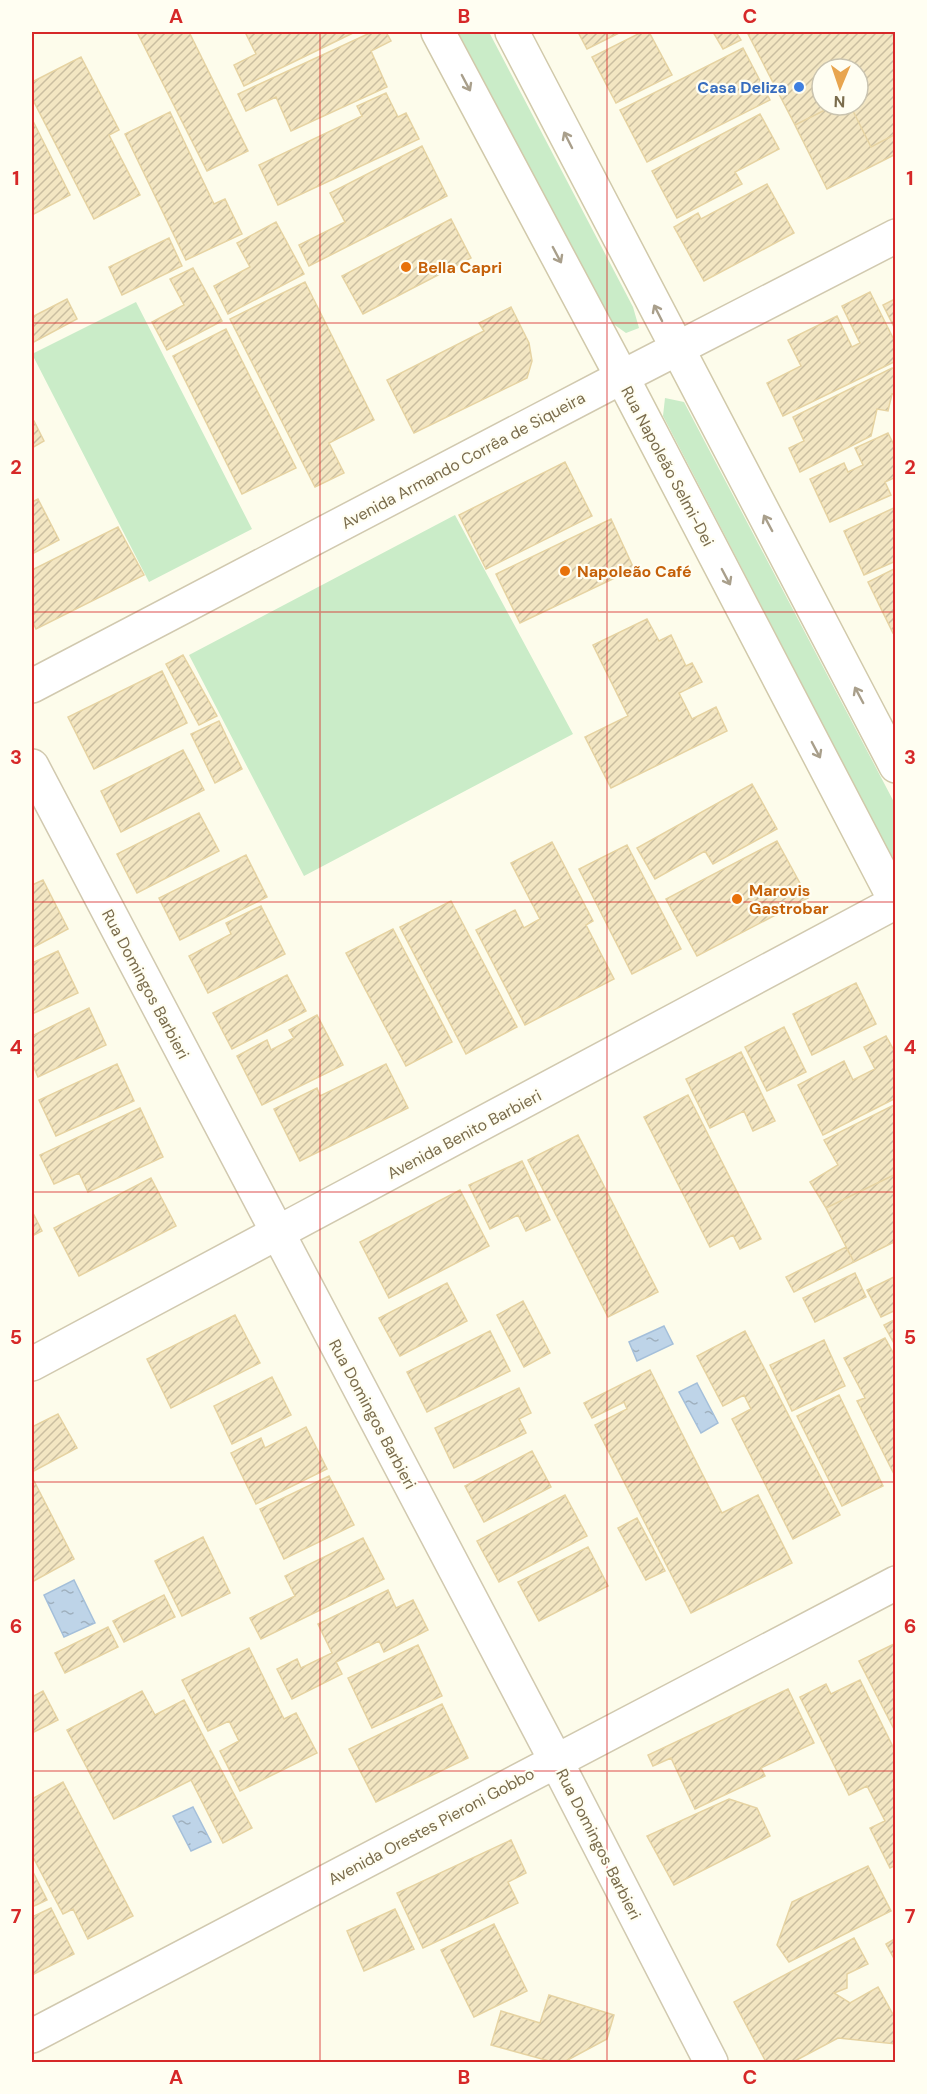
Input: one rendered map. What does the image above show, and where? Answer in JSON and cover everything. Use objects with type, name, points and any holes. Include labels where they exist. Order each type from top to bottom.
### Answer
[{"type":"street","name":"Rua Napoleão Selmi-Dei","points":[[438,32],[622,377],[895,902]]},
{"type":"street","points":[[512,32],[896,766]]},
{"type":"street","name":"Avenida Armando Corrêa de Siqueira","points":[[32,686],[896,236]]},
{"type":"street","name":"Rua Domingos Barbieri","points":[[32,766],[556,1761],[711,2062]]},
{"type":"street","name":"Avenida Benito Barbieri","points":[[32,1364],[895,902]]},
{"type":"street","name":"Avenida Orestes Pieroni Gobbo","points":[[32,2036],[896,1583]]},
{"type":"green space","points":[[458,32],[489,32],[633,307],[639,328],[626,333],[612,323]]},
{"type":"green space","points":[[136,302],[252,529],[149,582],[32,354]]},
{"type":"green space","points":[[665,398],[684,402],[895,804],[895,858],[891,856],[663,416]]},
{"type":"green space","points":[[455,515],[573,734],[304,876],[189,655]]},
{"type":"water","points":[[664,1326],[673,1344],[637,1361],[629,1342]]},
{"type":"water","points":[[697,1383],[718,1423],[701,1433],[679,1392]]},
{"type":"water","points":[[74,1580],[95,1623],[64,1637],[44,1595]]},
{"type":"water","points":[[193,1807],[211,1842],[191,1851],[173,1816]]},
{"type":"building","points":[[137,32],[189,32],[248,151],[207,171]]},
{"type":"building","points":[[245,32],[355,32],[244,86],[234,65],[256,54]]},
{"type":"building","points":[[372,32],[386,32],[391,41],[371,51],[387,87],[291,131],[276,97],[246,111],[238,94]]},
{"type":"building","points":[[578,32],[621,32],[587,49]]},
{"type":"building","points":[[642,32],[649,32],[672,75],[616,103],[592,57]]},
{"type":"building","points":[[713,32],[736,32],[741,40],[723,49]]},
{"type":"building","name":"Casa Deliza","points":[[747,32],[896,32],[896,134],[871,147],[856,117],[870,117],[870,57],[810,57],[811,117],[795,125]]},
{"type":"building","points":[[743,48],[770,100],[647,162],[620,110]]},
{"type":"building","points":[[81,57],[119,130],[109,135],[140,195],[94,219],[32,98],[32,82]]},
{"type":"building","points":[[386,93],[398,117],[406,113],[419,139],[278,205],[259,165],[362,116],[357,106]]},
{"type":"building","points":[[170,112],[214,204],[225,199],[242,234],[186,260],[125,134]]},
{"type":"building","points":[[760,114],[779,149],[735,172],[742,184],[677,218],[652,171]]},
{"type":"building","points":[[811,117],[856,117],[871,147],[896,134],[896,154],[827,189],[795,125]]},
{"type":"building","points":[[32,119],[70,195],[32,215]]},
{"type":"building","points":[[422,146],[447,196],[309,266],[299,245],[345,222],[330,193]]},
{"type":"building","points":[[767,184],[794,233],[704,281],[674,227],[698,213],[701,219]]},
{"type":"building","name":"Bella Capri","points":[[451,219],[471,258],[363,314],[342,276]]},
{"type":"building","points":[[276,222],[304,274],[228,314],[214,286],[250,267],[237,243]]},
{"type":"building","points":[[169,238],[182,266],[122,295],[109,267]]},
{"type":"building","points":[[193,268],[222,321],[167,350],[152,322],[184,305],[170,279]]},
{"type":"building","points":[[305,282],[374,420],[329,443],[344,473],[315,487],[230,319]]},
{"type":"building","points":[[870,292],[896,344],[896,361],[783,416],[767,383],[801,366],[788,340],[837,316],[852,347],[860,343],[842,306]]},
{"type":"building","points":[[67,299],[77,319],[32,343],[32,317]]},
{"type":"building","points":[[896,300],[896,331],[883,305]]},
{"type":"building","points":[[511,307],[529,343],[532,361],[527,378],[414,433],[387,380],[484,331],[479,323]]},
{"type":"building","points":[[226,329],[296,468],[242,494],[173,356]]},
{"type":"building","points":[[892,368],[896,369],[896,395],[892,394],[888,411],[877,409],[871,436],[800,472],[789,448],[804,441],[793,417]]},
{"type":"building","points":[[34,421],[44,441],[32,448],[32,422]]},
{"type":"building","points":[[888,433],[896,449],[896,477],[885,482],[891,495],[830,522],[810,479],[844,463],[848,472],[863,465],[855,448]]},
{"type":"building","points":[[565,462],[592,516],[486,569],[459,515]]},
{"type":"building","points":[[38,499],[59,540],[32,554],[32,502]]},
{"type":"building","points":[[896,507],[896,561],[864,575],[844,531]]},
{"type":"building","name":"Napoleão Café","points":[[611,519],[634,569],[520,623],[496,574]]},
{"type":"building","points":[[118,527],[144,575],[36,629],[32,620],[32,570]]},
{"type":"building","points":[[896,568],[896,632],[893,633],[868,582]]},
{"type":"building","points":[[647,619],[659,641],[671,635],[686,666],[692,663],[702,682],[679,693],[692,719],[716,707],[727,731],[611,788],[585,737],[628,716],[593,645]]},
{"type":"building","points":[[183,655],[217,716],[199,725],[166,664]]},
{"type":"building","points":[[162,671],[187,723],[94,769],[68,717]]},
{"type":"building","points":[[219,721],[242,769],[215,783],[191,734]]},
{"type":"building","points":[[183,750],[204,790],[121,832],[101,791]]},
{"type":"building","points":[[752,784],[777,829],[713,864],[705,851],[655,879],[637,848]]},
{"type":"building","points":[[199,813],[219,851],[137,893],[117,854]]},
{"type":"building","name":"Marovis Gastrobar","points":[[777,841],[808,898],[697,956],[666,899]]},
{"type":"building","points":[[552,842],[593,921],[586,925],[614,979],[525,1025],[476,930],[515,910],[524,928],[540,919],[511,863]]},
{"type":"building","points":[[627,845],[681,949],[632,974],[579,869]]},
{"type":"building","points":[[246,855],[267,897],[180,940],[159,898]]},
{"type":"building","points":[[43,880],[68,929],[32,948],[32,885]]},
{"type":"building","points":[[451,901],[517,1027],[466,1054],[400,927]]},
{"type":"building","points":[[261,906],[285,954],[208,993],[189,956],[231,934],[226,923]]},
{"type":"building","points":[[393,929],[452,1042],[406,1066],[346,953]]},
{"type":"building","points":[[58,951],[78,993],[32,1014],[32,963]]},
{"type":"building","points":[[287,975],[306,1011],[232,1049],[213,1013]]},
{"type":"building","points":[[856,983],[876,1024],[812,1055],[793,1014]]},
{"type":"building","points":[[89,1008],[106,1045],[38,1077],[32,1063],[32,1036]]},
{"type":"building","points":[[317,1015],[343,1065],[262,1105],[237,1056],[267,1040],[271,1050],[294,1038],[289,1030]]},
{"type":"building","points":[[784,1027],[806,1072],[767,1091],[745,1047]]},
{"type":"building","points":[[886,1036],[896,1054],[896,1098],[823,1135],[798,1085],[844,1061],[853,1080],[875,1069],[864,1047]]},
{"type":"building","points":[[741,1052],[775,1121],[753,1131],[744,1111],[710,1128],[686,1079]]},
{"type":"building","points":[[117,1064],[134,1101],[56,1136],[39,1100]]},
{"type":"building","points":[[386,1064],[408,1108],[300,1161],[274,1109],[317,1088],[320,1096]]},
{"type":"building","points":[[688,1095],[761,1239],[740,1249],[733,1235],[710,1247],[644,1117]]},
{"type":"building","points":[[896,1104],[896,1174],[826,1208],[810,1182],[838,1165],[824,1140]]},
{"type":"building","points":[[140,1108],[163,1157],[88,1192],[79,1173],[54,1184],[40,1155]]},
{"type":"building","points":[[578,1135],[658,1292],[608,1317],[528,1160]]},
{"type":"building","points":[[522,1161],[550,1220],[526,1231],[518,1215],[490,1229],[469,1185]]},
{"type":"building","points":[[896,1174],[896,1241],[854,1262],[826,1208]]},
{"type":"building","points":[[151,1178],[176,1226],[79,1276],[54,1228]]},
{"type":"building","points":[[460,1190],[489,1246],[389,1298],[360,1242]]},
{"type":"building","points":[[32,1211],[42,1231],[32,1236]]},
{"type":"building","points":[[846,1247],[854,1262],[794,1292],[786,1277]]},
{"type":"building","points":[[855,1273],[866,1297],[815,1322],[803,1298]]},
{"type":"building","points":[[896,1276],[896,1310],[881,1317],[867,1290]]},
{"type":"building","points":[[447,1283],[467,1321],[400,1356],[379,1318]]},
{"type":"building","points":[[523,1301],[550,1353],[524,1367],[497,1315]]},
{"type":"building","points":[[235,1315],[260,1363],[171,1408],[147,1359]]},
{"type":"building","points":[[896,1319],[896,1347],[884,1325]]},
{"type":"building","points":[[490,1331],[510,1371],[427,1412],[407,1372]]},
{"type":"building","points":[[745,1331],[840,1515],[793,1539],[732,1419],[751,1409],[744,1395],[723,1406],[697,1356]]},
{"type":"building","points":[[885,1338],[896,1358],[896,1478],[857,1401],[865,1398],[844,1358]]},
{"type":"building","points":[[824,1340],[845,1386],[792,1411],[770,1365]]},
{"type":"building","points":[[650,1370],[722,1513],[758,1495],[792,1563],[691,1613],[595,1425],[627,1409],[624,1402],[592,1418],[584,1403]]},
{"type":"building","points":[[272,1377],[291,1415],[232,1444],[214,1406]]},
{"type":"building","points":[[519,1388],[531,1413],[519,1419],[526,1433],[454,1468],[435,1428]]},
{"type":"building","points":[[839,1395],[883,1486],[842,1506],[797,1416]]},
{"type":"building","points":[[58,1414],[77,1448],[32,1472],[32,1427]]},
{"type":"building","points":[[306,1427],[327,1469],[256,1504],[231,1453],[261,1438],[265,1448]]},
{"type":"building","points":[[532,1451],[551,1487],[484,1522],[465,1486]]},
{"type":"building","points":[[329,1476],[354,1525],[284,1559],[260,1509]]},
{"type":"building","points":[[32,1477],[74,1559],[32,1582]]},
{"type":"building","points":[[565,1495],[587,1536],[499,1582],[477,1541]]},
{"type":"building","points":[[637,1518],[665,1571],[646,1580],[618,1528]]},
{"type":"building","points":[[203,1537],[230,1593],[182,1616],[155,1561]]},
{"type":"building","points":[[363,1538],[384,1579],[261,1639],[250,1618],[295,1596],[285,1576]]},
{"type":"building","points":[[588,1547],[608,1586],[539,1621],[518,1582]]},
{"type":"building","points":[[388,1590],[396,1608],[413,1600],[428,1630],[384,1652],[379,1641],[336,1662],[342,1674],[292,1699],[277,1669],[297,1659],[301,1668],[332,1653],[318,1624]]},
{"type":"building","points":[[164,1595],[175,1617],[124,1642],[113,1621]]},
{"type":"building","points":[[108,1627],[118,1647],[65,1673],[55,1653]]},
{"type":"building","points":[[896,1643],[896,1733],[859,1661]]},
{"type":"building","points":[[418,1645],[442,1696],[372,1728],[348,1678]]},
{"type":"building","points":[[249,1648],[284,1719],[296,1713],[317,1753],[240,1791],[220,1751],[239,1741],[229,1721],[208,1731],[182,1680]]},
{"type":"building","points":[[860,1680],[896,1753],[896,1865],[890,1868],[870,1828],[885,1821],[867,1786],[849,1795],[800,1697],[826,1684],[831,1694]]},
{"type":"building","points":[[788,1689],[814,1743],[761,1768],[765,1776],[695,1809],[671,1758],[653,1766],[648,1755]]},
{"type":"building","points":[[43,1691],[58,1720],[32,1733],[32,1697]]},
{"type":"building","points":[[142,1691],[155,1715],[184,1700],[252,1828],[223,1843],[191,1780],[114,1819],[67,1730]]},
{"type":"building","points":[[442,1704],[468,1758],[376,1802],[349,1749]]},
{"type":"building","points":[[63,1782],[133,1916],[88,1939],[73,1909],[63,1914],[32,1855],[32,1799]]},
{"type":"building","points":[[729,1799],[757,1808],[770,1836],[674,1885],[647,1836]]},
{"type":"building","points":[[511,1840],[526,1873],[508,1882],[518,1903],[423,1948],[397,1893]]},
{"type":"building","points":[[868,1866],[891,1911],[789,1962],[777,1945],[792,1902]]},
{"type":"building","points":[[32,1870],[47,1900],[32,1907]]},
{"type":"building","points":[[51,1908],[74,1954],[32,1975],[32,1917]]},
{"type":"building","points":[[395,1909],[414,1949],[364,1971],[347,1931]]},
{"type":"building","points":[[494,1924],[527,1991],[474,2017],[441,1950]]},
{"type":"building","points":[[854,1938],[868,1964],[847,1974],[847,1988],[834,1993],[850,2003],[878,1987],[896,2020],[896,2044],[838,2038],[793,2062],[766,2062],[734,2002]]},
{"type":"building","points":[[896,1938],[896,1962],[886,1944]]},
{"type":"building","points":[[549,1995],[614,2015],[607,2039],[564,2062],[553,2062],[491,2045],[501,2011],[540,2023]]},
{"type":"place","name":"Casa Deliza","points":[[799,87]]},
{"type":"place","name":"Bella Capri","points":[[406,267]]},
{"type":"place","name":"Napoleão Café","points":[[565,571]]},
{"type":"place","name":"Marovis Gastrobar","points":[[737,899]]}]
